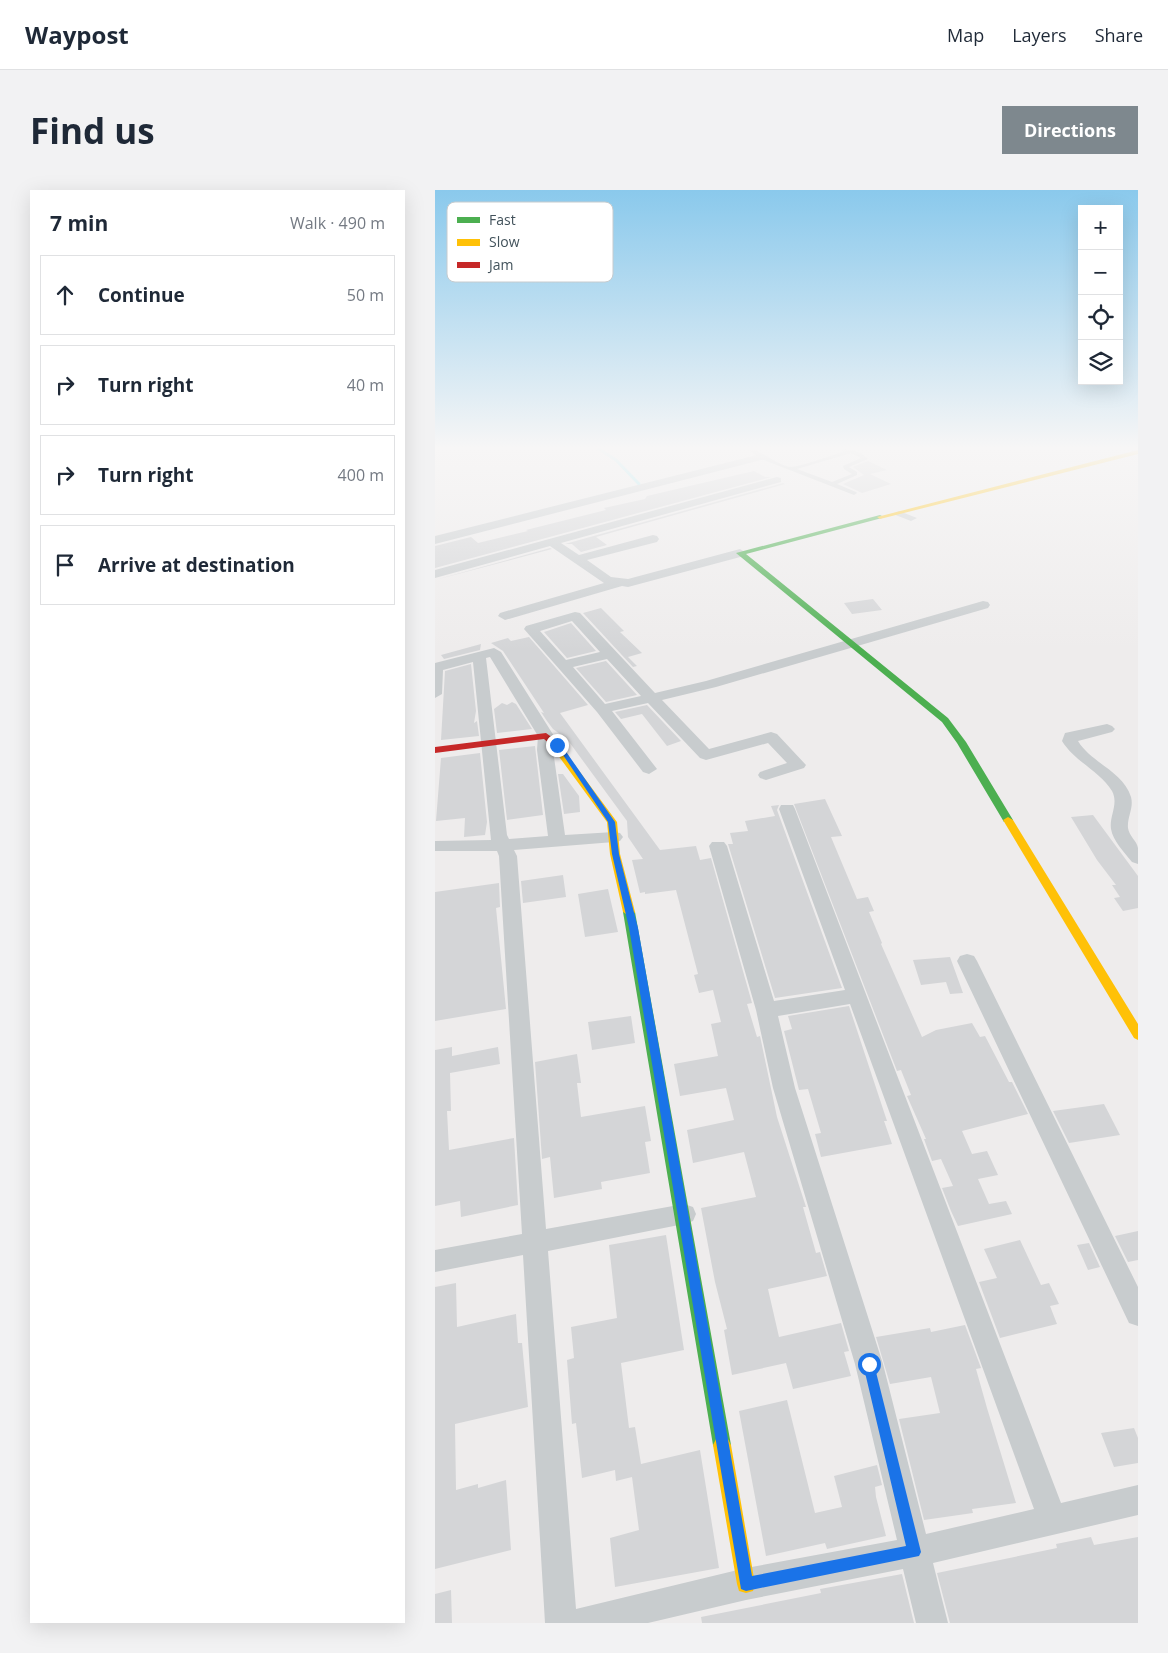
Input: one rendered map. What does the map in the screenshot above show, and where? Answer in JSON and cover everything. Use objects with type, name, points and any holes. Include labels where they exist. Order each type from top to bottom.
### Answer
[{"type":"street","points":[[435,540],[522,516]]},
{"type":"street","points":[[435,574],[647,516]]},
{"type":"street","points":[[552,542],[607,580],[628,583],[891,516]]},
{"type":"street","points":[[905,516],[911,518]]},
{"type":"street","points":[[577,559],[653,539]]},
{"type":"street","points":[[740,553],[947,723],[1138,1035]]},
{"type":"street","points":[[505,616],[618,583]]},
{"type":"street","points":[[602,709],[711,685],[747,672],[983,605]]},
{"type":"street","points":[[649,769],[602,709],[531,628],[575,616],[609,654],[706,754],[771,737],[798,765],[766,775]]},
{"type":"street","points":[[435,694],[436,667],[494,652],[547,736],[557,745],[611,822],[615,854],[633,928],[684,1214],[746,1584]]},
{"type":"street","points":[[564,665],[609,654]]},
{"type":"street","points":[[479,656],[498,835],[508,856],[561,1623]]},
{"type":"street","points":[[1107,729],[1078,733],[1071,736],[1070,741],[1078,752],[1111,779],[1120,791],[1124,805],[1119,826],[1120,833],[1138,858]]},
{"type":"street","points":[[435,750],[547,736]]},
{"type":"street","points":[[547,736],[545,750],[557,842]]},
{"type":"street","points":[[787,809],[1053,1520]]},
{"type":"street","points":[[435,846],[557,842],[614,836]]},
{"type":"street","points":[[718,846],[766,1010],[784,1088],[869,1364],[932,1623]]},
{"type":"street","points":[[967,961],[1138,1314]]},
{"type":"street","points":[[766,1010],[858,995]]},
{"type":"street","points":[[435,1261],[684,1214]]},
{"type":"street","points":[[581,1623],[746,1584],[914,1552],[1138,1500]]},
{"type":"building","points":[[583,516],[627,516],[435,568],[435,546],[471,537],[478,543],[528,531],[526,530]]},
{"type":"building","points":[[671,516],[596,537],[607,545],[581,552],[572,544],[565,544]]},
{"type":"building","points":[[550,548],[552,549],[435,580]]},
{"type":"building","points":[[873,599],[882,610],[852,614],[844,603]]},
{"type":"building","points":[[601,608],[624,631],[620,632],[642,653],[628,657],[637,666],[633,667],[583,613]]},
{"type":"building","points":[[571,623],[596,651],[567,658],[544,632]]},
{"type":"building","points":[[529,637],[588,705],[560,713],[660,850],[696,846],[700,860],[711,858],[752,1003],[747,1004],[757,1037],[760,1036],[777,1117],[806,1207],[803,1207],[816,1253],[820,1252],[827,1276],[768,1289],[779,1337],[841,1323],[849,1351],[844,1352],[851,1376],[793,1389],[786,1363],[732,1375],[724,1330],[727,1329],[715,1282],[701,1208],[756,1197],[744,1152],[693,1163],[687,1130],[734,1120],[726,1088],[680,1096],[674,1064],[718,1056],[711,1024],[721,1022],[713,990],[699,993],[694,975],[698,974],[676,890],[640,893],[632,860],[643,859],[628,837],[627,821],[567,739],[553,729],[547,721],[541,712],[544,713],[503,651],[491,643],[508,638],[511,641]]},
{"type":"building","points":[[481,644],[480,650],[444,659],[441,655]]},
{"type":"building","points":[[606,661],[637,695],[606,702],[576,668]]},
{"type":"building","points":[[471,664],[476,711],[474,723],[477,721],[479,736],[441,740],[445,671]]},
{"type":"building","points":[[512,702],[516,704],[532,729],[497,733],[494,709],[502,703],[507,705]]},
{"type":"building","points":[[647,705],[681,741],[667,746],[642,714],[621,719],[615,712]]},
{"type":"building","points":[[535,746],[543,815],[507,820],[499,750]]},
{"type":"building","points":[[480,753],[487,822],[485,835],[464,837],[465,818],[436,821],[441,758]]},
{"type":"building","points":[[558,774],[563,774],[579,796],[580,812],[564,814]]},
{"type":"building","points":[[825,799],[842,836],[831,837],[857,899],[868,897],[874,911],[869,912],[881,944],[922,1037],[936,1030],[972,1023],[980,1037],[985,1036],[1028,1114],[962,1131],[972,1154],[987,1151],[998,1175],[978,1179],[989,1204],[1006,1201],[1012,1214],[958,1226],[951,1211],[942,1188],[953,1186],[941,1159],[932,1161],[924,1139],[926,1139],[907,1096],[911,1095],[901,1070],[897,1071],[794,804]]},
{"type":"building","points":[[779,805],[777,810],[842,988],[775,998],[728,844],[733,844],[730,833],[748,831],[745,821],[775,816],[771,806]]},
{"type":"building","points":[[1093,815],[1138,876],[1138,908],[1123,911],[1114,898],[1120,897],[1112,885],[1116,885],[1097,860],[1071,817]]},
{"type":"building","points":[[563,875],[566,897],[523,903],[521,881]]},
{"type":"building","points":[[499,883],[500,907],[496,908],[506,1009],[435,1021],[435,892]]},
{"type":"building","points":[[608,889],[618,932],[585,937],[578,894]]},
{"type":"building","points":[[950,957],[963,993],[950,994],[946,982],[921,985],[913,960]]},
{"type":"building","points":[[849,1006],[887,1121],[884,1121],[892,1144],[821,1157],[815,1134],[821,1133],[808,1089],[799,1090],[784,1031],[792,1029],[788,1016]]},
{"type":"building","points":[[631,1016],[635,1043],[592,1050],[588,1022]]},
{"type":"building","points":[[452,1047],[452,1056],[498,1047],[500,1064],[450,1073],[451,1111],[447,1111],[449,1150],[514,1138],[518,1205],[461,1217],[460,1201],[435,1206],[435,1050]]},
{"type":"building","points":[[577,1054],[581,1083],[577,1083],[581,1117],[645,1106],[651,1141],[645,1142],[650,1173],[601,1182],[602,1189],[554,1198],[550,1157],[542,1159],[535,1062]]},
{"type":"building","points":[[1104,1104],[1120,1135],[1069,1143],[1053,1111]]},
{"type":"building","points":[[1138,1231],[1138,1260],[1128,1262],[1115,1236]]},
{"type":"building","points":[[666,1235],[684,1350],[621,1363],[629,1428],[635,1427],[641,1464],[700,1450],[719,1568],[615,1587],[610,1538],[639,1530],[632,1477],[616,1481],[615,1470],[582,1478],[576,1423],[572,1424],[567,1360],[574,1358],[571,1327],[617,1318],[609,1245]]},
{"type":"building","points":[[1020,1240],[1041,1285],[1049,1283],[1059,1304],[1050,1306],[1057,1324],[1000,1338],[979,1282],[997,1278],[984,1249]]},
{"type":"building","points":[[1089,1243],[1100,1267],[1088,1270],[1077,1245]]},
{"type":"building","points":[[456,1283],[457,1327],[516,1314],[518,1343],[522,1343],[528,1407],[455,1424],[456,1490],[478,1484],[478,1488],[506,1480],[511,1550],[435,1569],[435,1287]]},
{"type":"building","points":[[965,1325],[981,1368],[976,1369],[1016,1503],[972,1509],[973,1513],[924,1520],[899,1419],[940,1413],[931,1377],[890,1384],[876,1337],[930,1328],[931,1332]]},
{"type":"building","points":[[787,1400],[815,1513],[842,1507],[834,1476],[877,1465],[882,1485],[875,1487],[876,1497],[886,1536],[827,1549],[825,1543],[766,1556],[739,1411]]},
{"type":"building","points":[[1134,1428],[1138,1438],[1138,1463],[1114,1467],[1101,1433]]},
{"type":"building","points":[[1091,1537],[1094,1545],[1138,1537],[1138,1623],[950,1623],[937,1573],[1057,1548],[1056,1544]]},
{"type":"building","points":[[902,1574],[914,1623],[702,1623],[701,1617],[821,1593],[820,1589]]},
{"type":"building","points":[[451,1590],[452,1623],[435,1623],[435,1594]]},
{"type":"traffic: fast","points":[[880,517],[740,553],[945,720],[961,742],[1008,820]]},
{"type":"traffic: fast","points":[[629,912],[722,1445]]},
{"type":"traffic: slow","points":[[880,517],[884,516]]},
{"type":"traffic: slow","points":[[554,743],[612,822],[615,854],[629,912]]},
{"type":"traffic: slow","points":[[1008,820],[1138,1035]]},
{"type":"traffic: slow","points":[[722,1445],[746,1584]]},
{"type":"traffic: jam","points":[[435,750],[546,736],[554,743]]},
{"type":"route","points":[[557,745],[611,822],[615,854],[633,928],[684,1214],[746,1584],[914,1552],[869,1364]]}]
